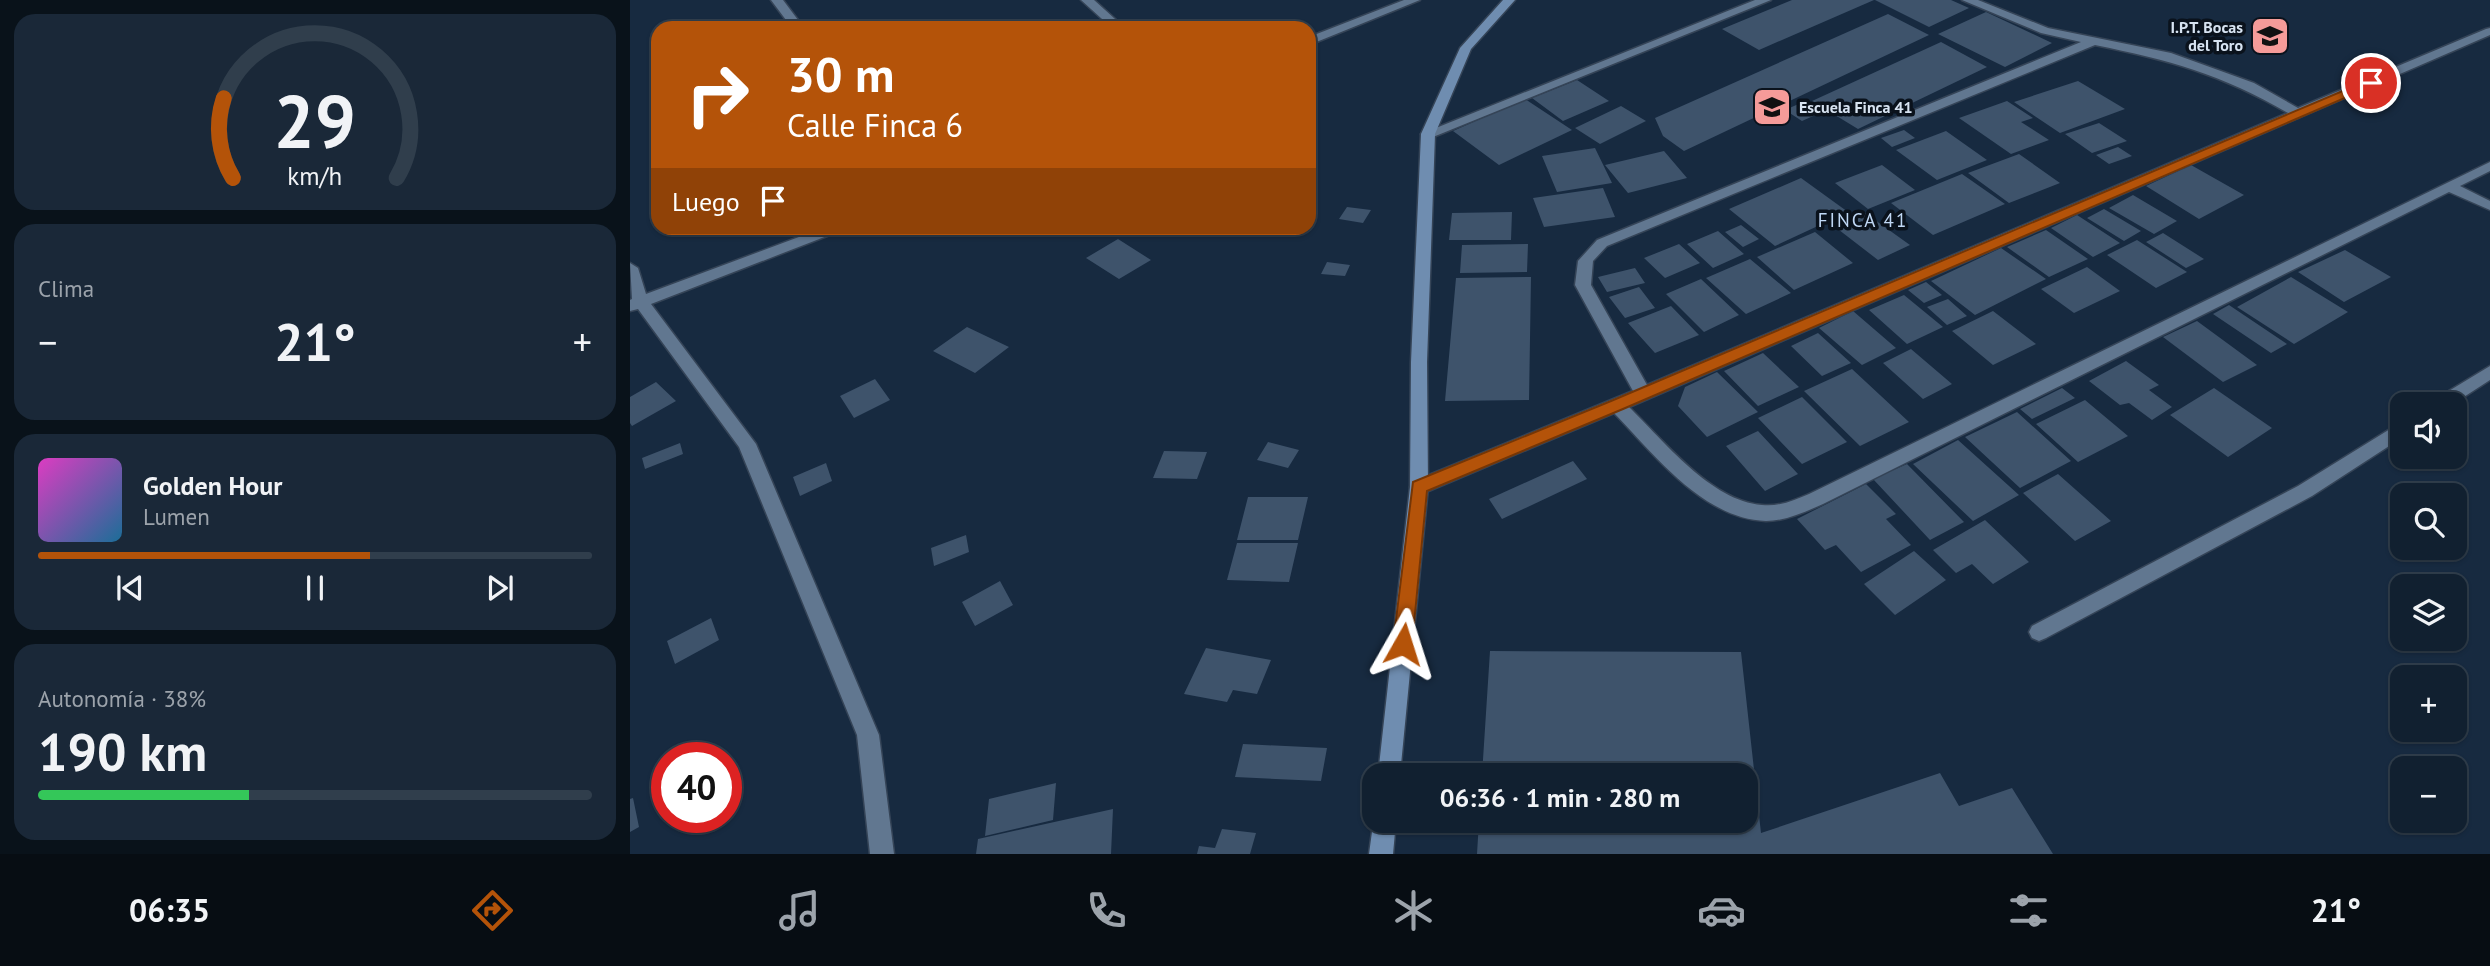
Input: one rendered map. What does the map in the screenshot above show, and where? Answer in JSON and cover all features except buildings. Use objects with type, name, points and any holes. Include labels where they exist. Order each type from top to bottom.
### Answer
[{"type":"street","points":[[777,0],[793,21]]},
{"type":"street","points":[[1087,0],[1111,21]]},
{"type":"street","points":[[1316,38],[1414,0]]},
{"type":"street","points":[[1390,763],[1419,487],[1419,362],[1428,134],[1466,48],[1508,0]]},
{"type":"street","points":[[1428,134],[1765,0]]},
{"type":"street","points":[[1968,0],[2045,31],[2166,56],[2220,74],[2250,86],[2299,114]]},
{"type":"street","points":[[1419,487],[1617,405],[2490,31]]},
{"type":"street","points":[[1643,393],[1583,285],[1581,271],[1587,255],[1602,243],[2091,42]]},
{"type":"street","points":[[1617,405],[1709,494],[1735,508],[1763,513],[1791,509],[2490,166]]},
{"type":"street","points":[[2451,187],[2490,206]]},
{"type":"street","points":[[636,304],[817,235]]},
{"type":"street","points":[[630,268],[636,304],[747,444],[868,735],[882,854]]},
{"type":"street","points":[[2459,392],[2490,372]]},
{"type":"street","points":[[2039,632],[2305,491],[2390,436]]},
{"type":"street","points":[[1381,854],[1383,833]]},
{"type":"place","name":"I.P.T. Bocas del Toro","points":[[2270,36]]},
{"type":"place","name":"Escuela Finca 41","points":[[1772,107]]},
{"type":"district","name":"FINCA 41","points":[[1863,220]]},
{"type":"route","points":[[1403,644],[1419,487],[2371,83]]}]
